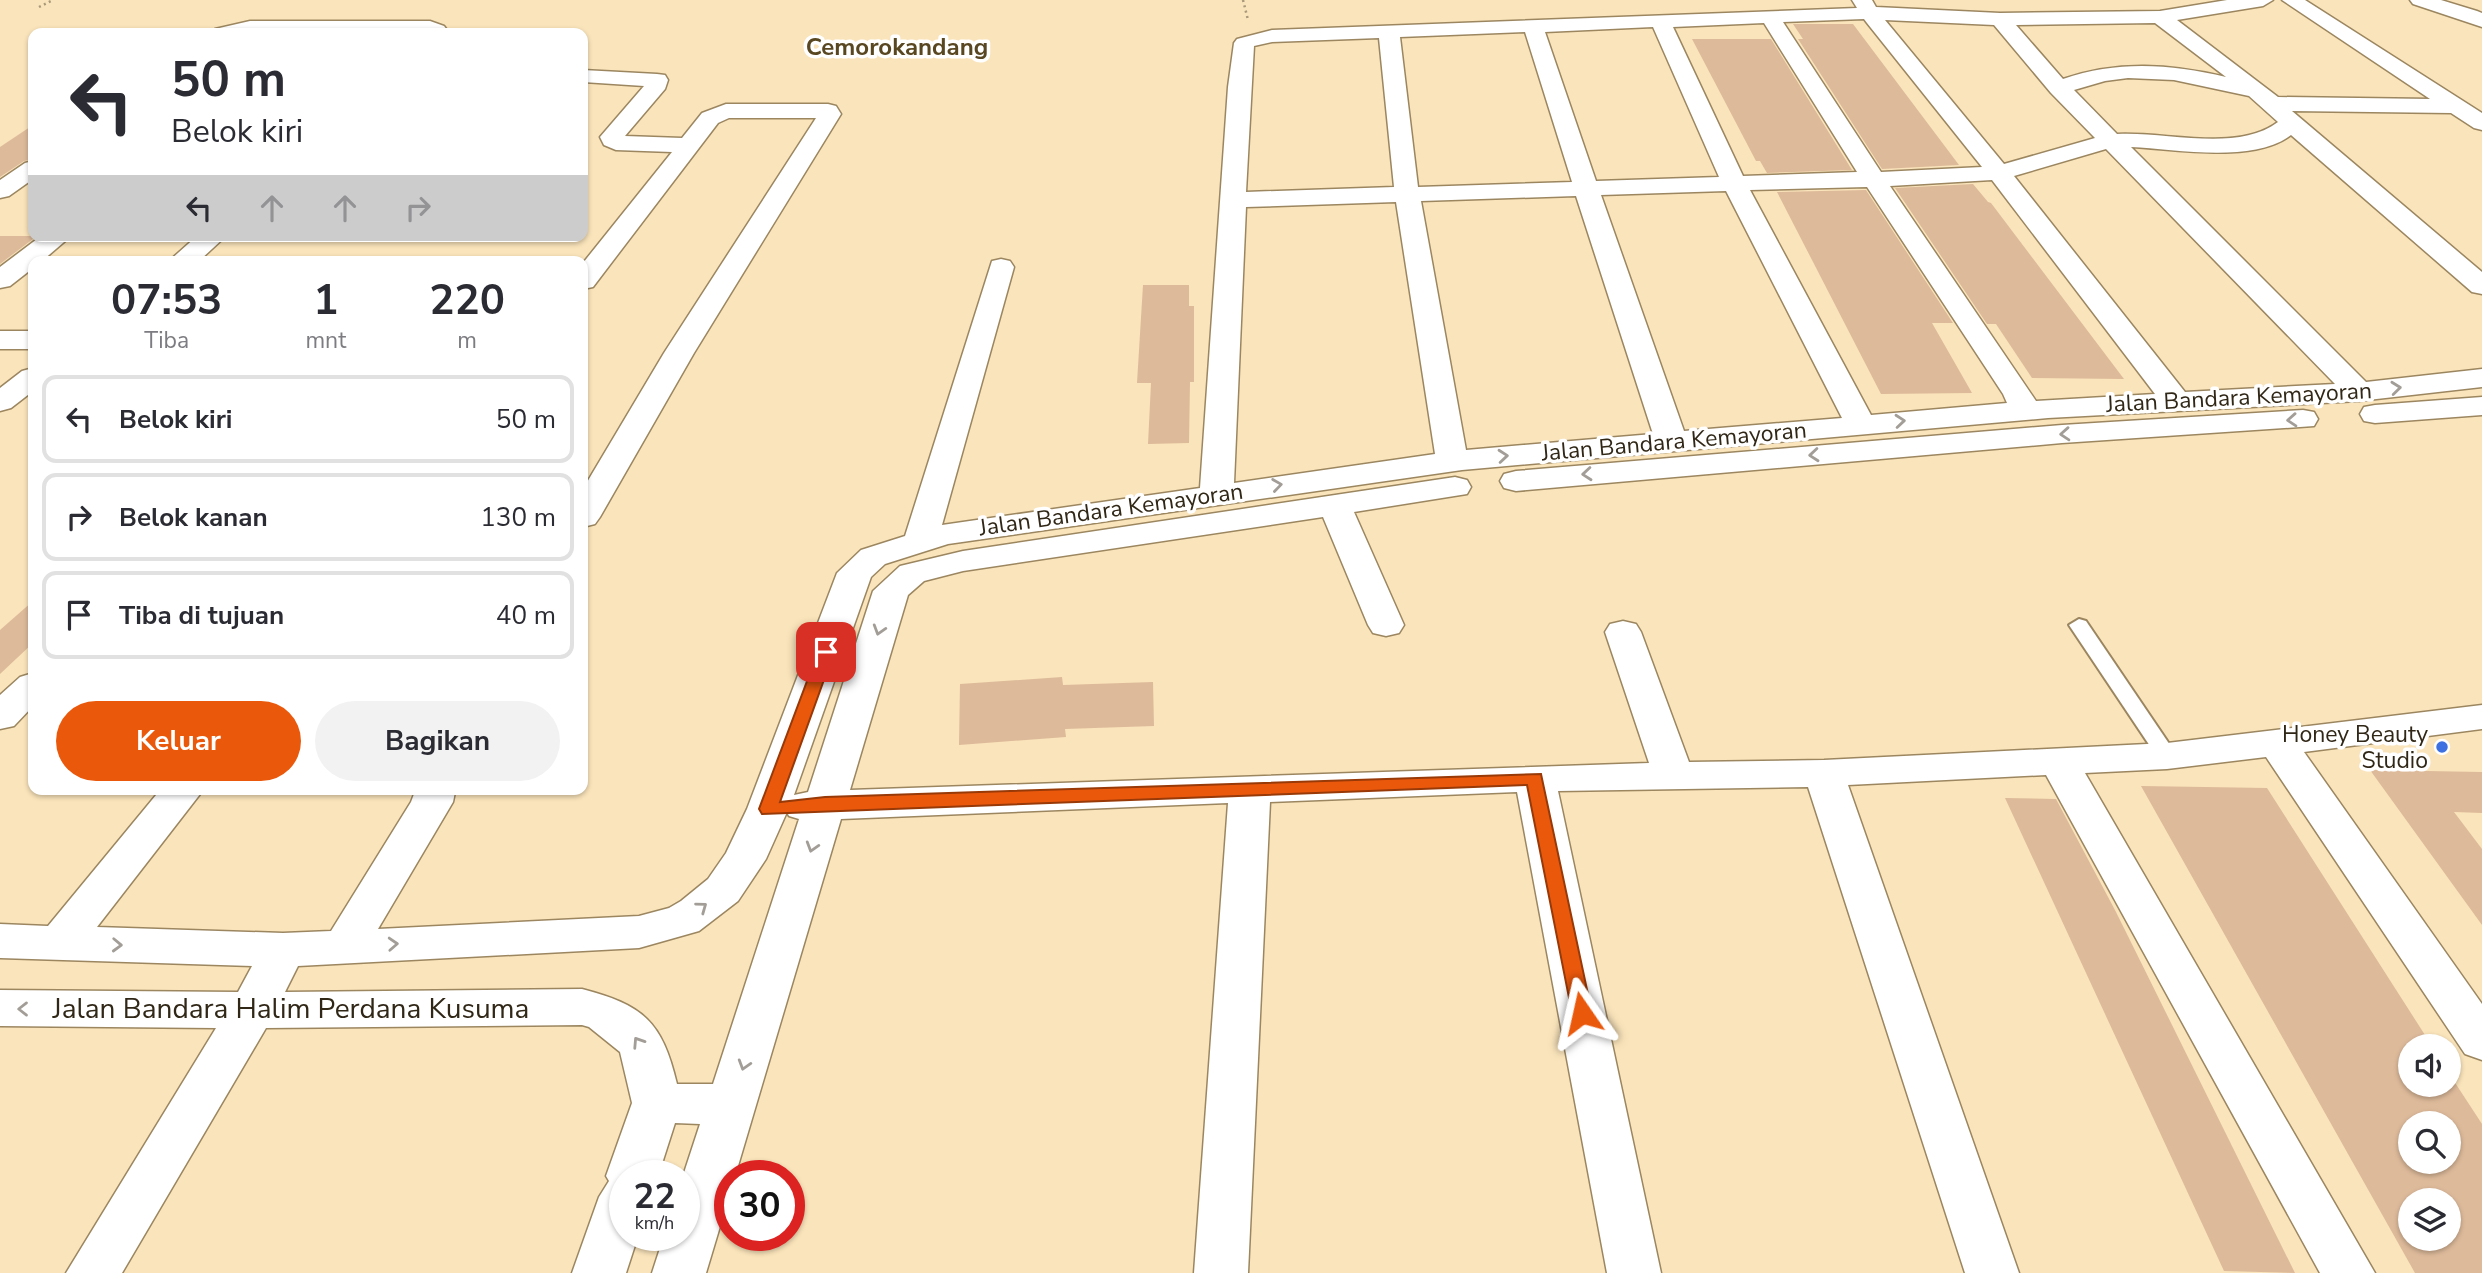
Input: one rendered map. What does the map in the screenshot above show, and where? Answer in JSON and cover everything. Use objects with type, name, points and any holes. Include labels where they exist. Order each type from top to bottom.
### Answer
[{"type":"street","points":[[1216,493],[1220,466],[1244,43],[1265,37],[1660,20],[1707,9],[1770,17],[1866,7],[2000,19],[2160,17],[2237,1],[2263,0]]},
{"type":"street","points":[[2292,0],[2474,112]]},
{"type":"street","points":[[2420,0],[2478,17]]},
{"type":"street","points":[[1866,7],[2176,401]]},
{"type":"street","points":[[1770,17],[1873,178],[2018,394],[2026,411]]},
{"type":"street","points":[[2160,17],[2277,109],[2482,286]]},
{"type":"street","points":[[2000,19],[2059,88],[2358,391]]},
{"type":"street","points":[[1660,20],[1734,183],[1861,425]]},
{"type":"street","points":[[1533,25],[1671,440]]},
{"type":"street","points":[[245,28],[273,28]]},
{"type":"street","points":[[393,28],[433,28]]},
{"type":"street","points":[[1389,32],[1407,194],[1452,461]]},
{"type":"street","points":[[2059,88],[2104,73],[2140,71],[2216,82],[2277,109],[2474,112]]},
{"type":"street","points":[[588,76],[657,80],[657,84],[612,140],[616,143],[689,145]]},
{"type":"street","points":[[588,275],[710,118],[726,111],[821,109],[830,114],[679,353],[588,508]]},
{"type":"street","points":[[1234,200],[1999,173],[2112,141],[2241,143],[2274,136],[2284,131],[2277,109]]},
{"type":"street","points":[[0,167],[28,167]]},
{"type":"street","points":[[0,191],[28,171]]},
{"type":"street","points":[[32,256],[50,242]]},
{"type":"street","points":[[188,256],[206,242]]},
{"type":"street","points":[[0,280],[28,259]]},
{"type":"street","points":[[679,1273],[891,591],[1001,267]]},
{"type":"street","points":[[0,340],[28,340]]},
{"type":"street","name":"Jalan Bandara Kemayoran","points":[[902,557],[1216,493],[1452,461],[2026,411],[2358,391],[2482,378]]},
{"type":"street","name":"Jalan Bandara Kemayoran","points":[[902,557],[963,561],[1475,484],[2062,434],[2482,406]]},
{"type":"street","points":[[1334,504],[1386,625]]},
{"type":"street","points":[[0,940],[283,950],[639,932],[683,920],[712,900],[746,859],[768,809],[855,573],[902,557]]},
{"type":"street","points":[[1623,632],[1674,775]]},
{"type":"street","points":[[0,718],[28,690]]},
{"type":"street","points":[[768,809],[825,803],[1535,778],[1824,774],[2167,757],[2482,717]]},
{"type":"street","points":[[2278,744],[2482,1041]]},
{"type":"street","points":[[2058,761],[2348,1273]]},
{"type":"street","points":[[1824,774],[1992,1273]]},
{"type":"street","points":[[1535,778],[1634,1273]]},
{"type":"street","points":[[1221,1273],[1249,833],[1249,790]]},
{"type":"street","points":[[59,943],[179,795]]},
{"type":"street","points":[[344,947],[434,795]]},
{"type":"street","points":[[93,1273],[252,1010],[283,950]]},
{"type":"street","name":"Jalan Bandara Halim Perdana Kusuma","points":[[0,1008],[252,1010],[582,1007],[620,1021],[642,1044],[657,1103]]},
{"type":"street","points":[[637,1160],[657,1103],[731,1105]]},
{"type":"street","points":[[598,1273],[609,1242]]},
{"type":"lane","points":[[2079,625],[2167,757]]},
{"type":"path","points":[[39,7],[52,0]]},
{"type":"building","points":[[1793,24],[1853,24],[1959,165],[1882,169],[1798,39],[1803,39]]},
{"type":"building","points":[[1692,39],[1771,39],[1852,170],[1767,173],[1760,161],[1756,161]]},
{"type":"building","points":[[28,128],[28,160],[0,177],[0,147]]},
{"type":"building","points":[[1973,184],[1991,203],[2124,379],[2032,378],[1996,324],[1987,324],[1895,188]]},
{"type":"building","points":[[1866,190],[1953,323],[1932,323],[1972,393],[1881,394],[1777,192]]},
{"type":"building","points":[[0,236],[28,236],[29,242],[0,264]]},
{"type":"building","points":[[1143,285],[1189,285],[1189,306],[1194,306],[1194,382],[1190,382],[1189,443],[1148,444],[1151,383],[1137,383]]},
{"type":"building","points":[[28,605],[28,648],[0,674],[0,630]]},
{"type":"building","points":[[1062,677],[1063,685],[1153,682],[1154,726],[1065,729],[1066,737],[959,745],[960,684]]},
{"type":"building","points":[[2370,770],[2482,772],[2482,813],[2454,812],[2482,849],[2482,925]]},
{"type":"building","points":[[2141,786],[2267,788],[2424,1034],[2398,1034],[2398,1097],[2461,1097],[2461,1092],[2482,1124],[2482,1273],[2415,1273],[2403,1251],[2461,1251],[2461,1188],[2398,1188],[2398,1243]]},
{"type":"building","points":[[2005,798],[2056,799],[2116,912],[2295,1273],[2224,1271]]},
{"type":"place","name":"Honey Beauty Studio","points":[[2442,747]]},
{"type":"district","name":"Cemorokandang","points":[[897,47]]},
{"type":"route","points":[[826,652],[768,809],[825,803],[1535,778],[1582,1013]]}]
